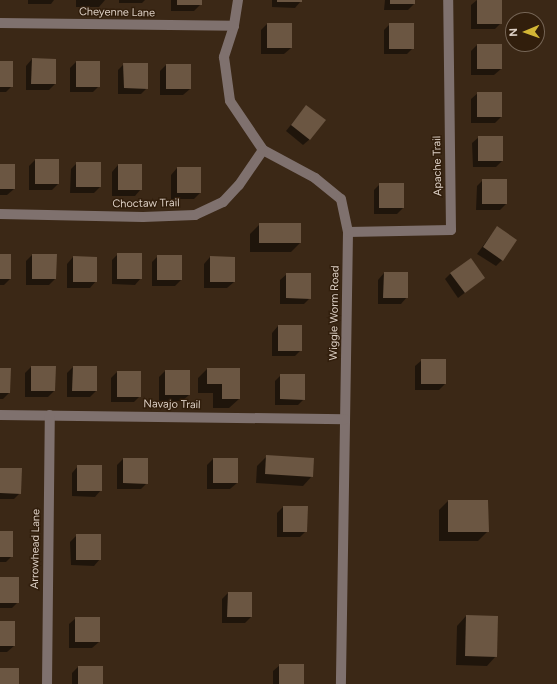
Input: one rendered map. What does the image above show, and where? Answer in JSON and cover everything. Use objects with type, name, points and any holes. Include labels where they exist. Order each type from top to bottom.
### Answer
[{"type":"street","name":"Wiggle Worm Road","points":[[238,0],[234,26],[224,57],[230,101],[262,150],[315,178],[341,199],[348,232],[341,684]]},
{"type":"street","name":"Apache Trail","points":[[348,232],[451,230],[448,0]]},
{"type":"street","name":"Cheyenne Lane","points":[[0,23],[234,26]]},
{"type":"street","name":"Choctaw Trail","points":[[0,214],[143,217],[195,215],[223,202],[239,185],[262,150]]},
{"type":"street","name":"Navajo Trail","points":[[0,415],[344,419]]},
{"type":"street","name":"Arrowhead Lane","points":[[47,684],[50,415]]},
{"type":"building","points":[[177,0],[202,0],[202,5],[177,5]]},
{"type":"building","points":[[277,0],[302,0],[302,2],[277,2]]},
{"type":"building","points":[[390,0],[415,0],[415,4],[390,4]]},
{"type":"building","points":[[477,0],[502,0],[502,24],[477,24]]},
{"type":"building","points":[[267,23],[292,23],[292,48],[267,48]]},
{"type":"building","points":[[389,23],[414,23],[414,49],[389,49]]},
{"type":"building","points":[[477,44],[502,44],[502,69],[477,69]]},
{"type":"building","points":[[32,58],[56,59],[56,84],[31,84]]},
{"type":"building","points":[[0,61],[13,61],[13,87],[0,87]]},
{"type":"building","points":[[76,61],[100,61],[100,87],[76,87]]},
{"type":"building","points":[[123,63],[148,63],[148,89],[124,88]]},
{"type":"building","points":[[166,64],[191,64],[191,89],[166,89]]},
{"type":"building","points":[[477,92],[502,92],[502,117],[477,117]]},
{"type":"building","points":[[306,105],[326,120],[310,140],[291,125]]},
{"type":"building","points":[[478,136],[503,136],[503,161],[478,161]]},
{"type":"building","points":[[35,159],[59,159],[59,184],[35,184]]},
{"type":"building","points":[[76,162],[101,162],[101,187],[76,187]]},
{"type":"building","points":[[0,164],[15,164],[15,189],[0,189]]},
{"type":"building","points":[[118,164],[142,164],[142,190],[118,190]]},
{"type":"building","points":[[177,167],[201,167],[201,193],[177,193]]},
{"type":"building","points":[[482,179],[507,179],[507,204],[482,204]]},
{"type":"building","points":[[379,183],[404,183],[404,208],[379,208]]},
{"type":"building","points":[[259,223],[301,223],[301,243],[259,243]]},
{"type":"building","points":[[497,226],[517,240],[503,261],[483,247]]},
{"type":"building","points":[[117,253],[142,253],[142,279],[117,279]]},
{"type":"building","points":[[0,254],[11,254],[11,279],[0,279]]},
{"type":"building","points":[[32,254],[57,254],[56,279],[32,279]]},
{"type":"building","points":[[157,255],[182,255],[182,280],[157,280]]},
{"type":"building","points":[[73,256],[97,257],[97,282],[73,282]]},
{"type":"building","points":[[210,256],[235,257],[235,282],[210,282]]},
{"type":"building","points":[[471,258],[485,278],[465,293],[450,273]]},
{"type":"building","points":[[384,272],[408,272],[408,298],[383,298]]},
{"type":"building","points":[[286,273],[311,273],[311,299],[286,298]]},
{"type":"building","points":[[278,325],[302,325],[302,351],[278,351]]},
{"type":"building","points":[[421,359],[446,359],[446,384],[421,384]]},
{"type":"building","points":[[31,366],[56,366],[55,391],[31,391]]},
{"type":"building","points":[[73,366],[97,366],[97,391],[72,391]]},
{"type":"building","points":[[0,368],[11,368],[10,393],[0,393]]},
{"type":"building","points":[[207,368],[240,368],[240,399],[222,399],[222,384],[207,384]]},
{"type":"building","points":[[165,370],[190,370],[190,395],[165,395]]},
{"type":"building","points":[[117,371],[141,371],[141,397],[117,397]]},
{"type":"building","points":[[280,374],[305,374],[305,400],[280,399]]},
{"type":"building","points":[[266,455],[314,458],[313,477],[265,474]]},
{"type":"building","points":[[123,458],[148,458],[148,484],[123,483]]},
{"type":"building","points":[[213,458],[238,458],[238,483],[213,483]]},
{"type":"building","points":[[77,465],[102,465],[102,491],[77,491]]},
{"type":"building","points":[[0,468],[22,468],[21,494],[0,493]]},
{"type":"building","points":[[448,500],[488,500],[489,532],[448,532]]},
{"type":"building","points":[[283,506],[308,506],[307,532],[283,532]]},
{"type":"building","points":[[0,531],[13,531],[13,557],[0,557]]},
{"type":"building","points":[[76,534],[101,534],[101,560],[76,560]]},
{"type":"building","points":[[0,577],[19,577],[19,603],[0,603]]},
{"type":"building","points":[[228,592],[252,592],[252,617],[227,617]]},
{"type":"building","points":[[466,615],[498,616],[497,657],[465,656]]},
{"type":"building","points":[[75,617],[100,617],[100,642],[75,642]]},
{"type":"building","points":[[0,621],[15,621],[15,646],[0,646]]},
{"type":"building","points":[[279,664],[304,664],[304,684],[279,684]]},
{"type":"building","points":[[78,666],[103,666],[103,684],[78,684]]},
{"type":"building","points":[[0,668],[19,668],[19,684],[0,684]]}]
